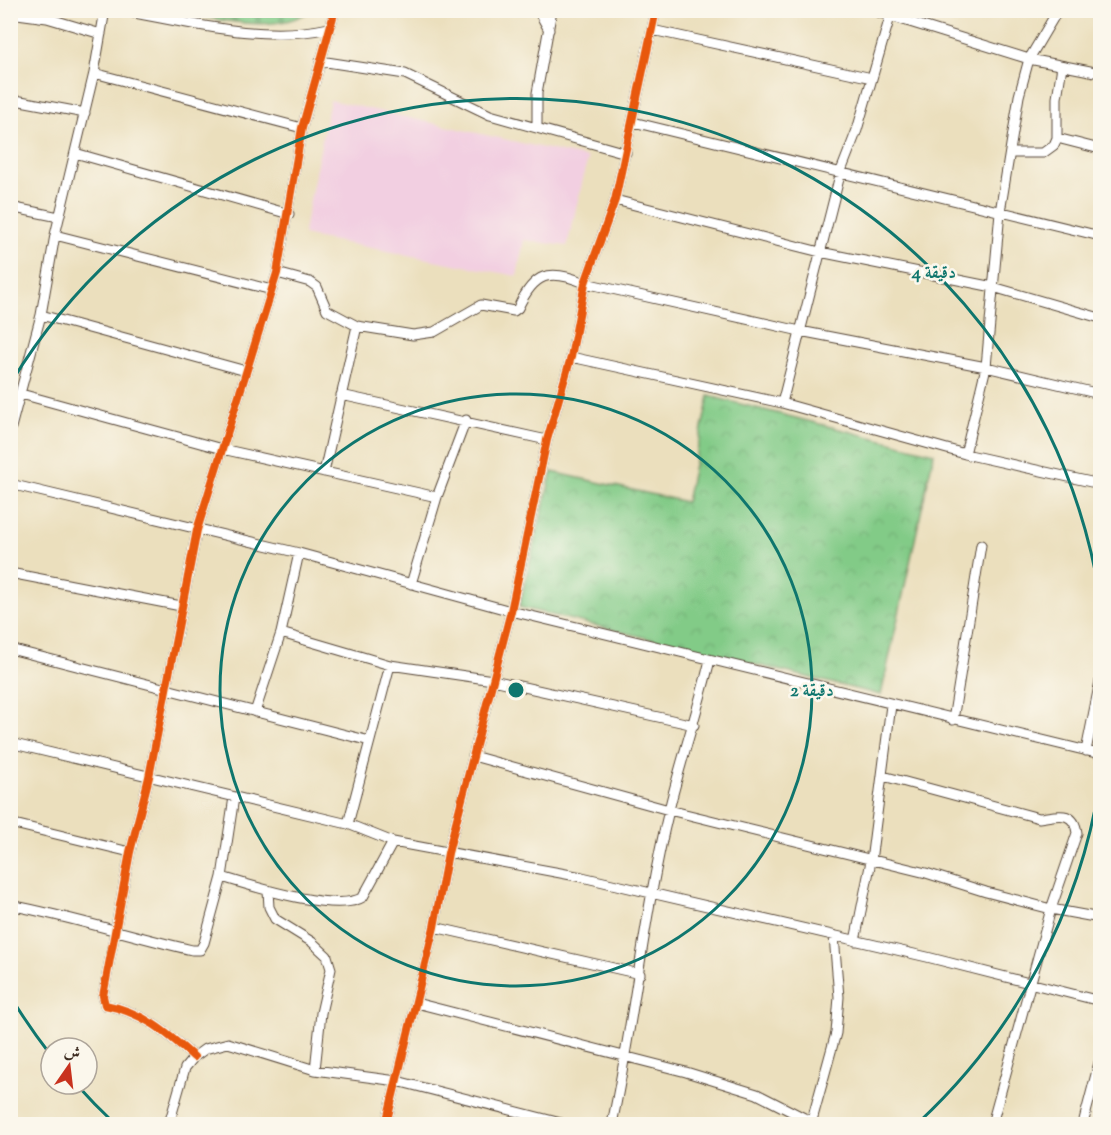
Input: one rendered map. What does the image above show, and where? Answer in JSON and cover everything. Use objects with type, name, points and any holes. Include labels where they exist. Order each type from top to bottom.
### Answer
[{"type":"street","points":[[10,430],[41,315],[55,235],[94,73],[105,10]]},
{"type":"street","points":[[119,10],[250,32],[303,34],[330,28]]},
{"type":"street","points":[[194,1057],[154,1022],[102,1001],[130,852],[149,777],[164,690],[197,530],[277,273],[302,128],[335,10]]},
{"type":"street","points":[[538,10],[549,30]]},
{"type":"street","points":[[537,128],[537,93],[552,10]]},
{"type":"street","points":[[386,1125],[434,927],[448,853],[511,612],[547,440],[571,357],[585,283],[615,200],[656,10]]},
{"type":"street","points":[[871,10],[891,13],[1029,59],[1101,73]]},
{"type":"street","points":[[966,454],[986,367],[1000,212],[1019,96],[1029,59],[1058,10]]},
{"type":"street","points":[[10,13],[47,18],[101,34]]},
{"type":"street","points":[[782,403],[842,171],[891,13]]},
{"type":"street","points":[[652,30],[872,78]]},
{"type":"street","points":[[320,61],[405,74],[490,115],[626,153]]},
{"type":"street","points":[[1010,153],[1043,153],[1050,150],[1057,138],[1062,66]]},
{"type":"street","points":[[94,73],[302,128]]},
{"type":"street","points":[[10,99],[85,112]]},
{"type":"street","points":[[633,122],[842,171],[1101,236]]},
{"type":"street","points":[[1057,138],[1101,149]]},
{"type":"street","points":[[75,153],[288,214]]},
{"type":"street","points":[[615,200],[820,252],[993,287],[1101,318]]},
{"type":"street","points":[[10,207],[59,217]]},
{"type":"street","points":[[55,235],[272,290]]},
{"type":"street","points":[[277,273],[310,282],[317,287],[327,310],[357,326],[423,334],[457,321],[481,305],[514,311],[532,283],[542,276],[571,277],[585,283],[800,331],[986,367],[1101,394]]},
{"type":"street","points":[[41,315],[246,371]]},
{"type":"street","points":[[324,472],[357,326]]},
{"type":"street","points":[[571,357],[782,403],[966,454],[1101,484]]},
{"type":"street","points":[[21,394],[222,449],[438,497]]},
{"type":"street","points":[[340,395],[466,420],[547,440]]},
{"type":"street","points":[[411,584],[438,497],[466,420]]},
{"type":"street","points":[[10,484],[299,553],[511,612],[952,720],[1101,754]]},
{"type":"street","points":[[952,720],[981,545]]},
{"type":"street","points":[[255,712],[281,633],[299,553]]},
{"type":"street","points":[[10,573],[181,606]]},
{"type":"street","points":[[281,633],[390,665],[493,680],[694,725]]},
{"type":"street","points":[[10,649],[370,741]]},
{"type":"street","points":[[612,1125],[626,1058],[669,810],[710,660]]},
{"type":"street","points":[[348,824],[390,665]]},
{"type":"street","points":[[1086,751],[1101,681]]},
{"type":"street","points":[[855,940],[872,861],[891,705]]},
{"type":"street","points":[[10,743],[348,824],[393,842],[582,877],[653,896],[855,940],[1101,1001]]},
{"type":"street","points":[[473,756],[669,810],[926,873],[986,892],[1052,909],[1101,918]]},
{"type":"street","points":[[883,776],[1039,818],[1064,816],[1076,823],[1077,833],[1052,909],[992,1125]]},
{"type":"street","points":[[10,905],[192,950],[200,950],[222,877],[234,797]]},
{"type":"street","points":[[10,823],[130,852]]},
{"type":"street","points":[[222,877],[268,891],[343,904],[363,897],[393,842]]},
{"type":"street","points":[[268,891],[269,907],[275,919],[312,942],[327,956],[331,969],[321,1013],[315,1070]]},
{"type":"street","points":[[434,927],[640,974]]},
{"type":"street","points":[[416,1003],[686,1072],[757,1094],[812,1123],[836,1033],[839,997],[834,936]]},
{"type":"street","points":[[170,1125],[185,1068],[205,1049],[228,1043],[315,1070],[397,1081],[565,1125]]},
{"type":"street","points":[[1083,1125],[1098,1080],[1101,1059]]},
{"type":"shaded area","points":[[330,100],[588,158],[567,246],[524,240],[517,276],[303,235]]},
{"type":"green space","points":[[168,11],[310,11],[294,19],[259,24]]},
{"type":"green space","points":[[709,396],[934,453],[881,695],[519,607],[552,472],[686,502]]},
{"type":"cycle path","points":[[194,1057],[153,1024],[119,1008],[105,1005],[103,996],[130,852],[149,777],[197,530],[277,273],[302,128],[335,10]]},
{"type":"cycle path","points":[[386,1124],[434,927],[448,853],[511,611],[547,440],[571,357],[585,283],[615,200],[656,10]]}]
